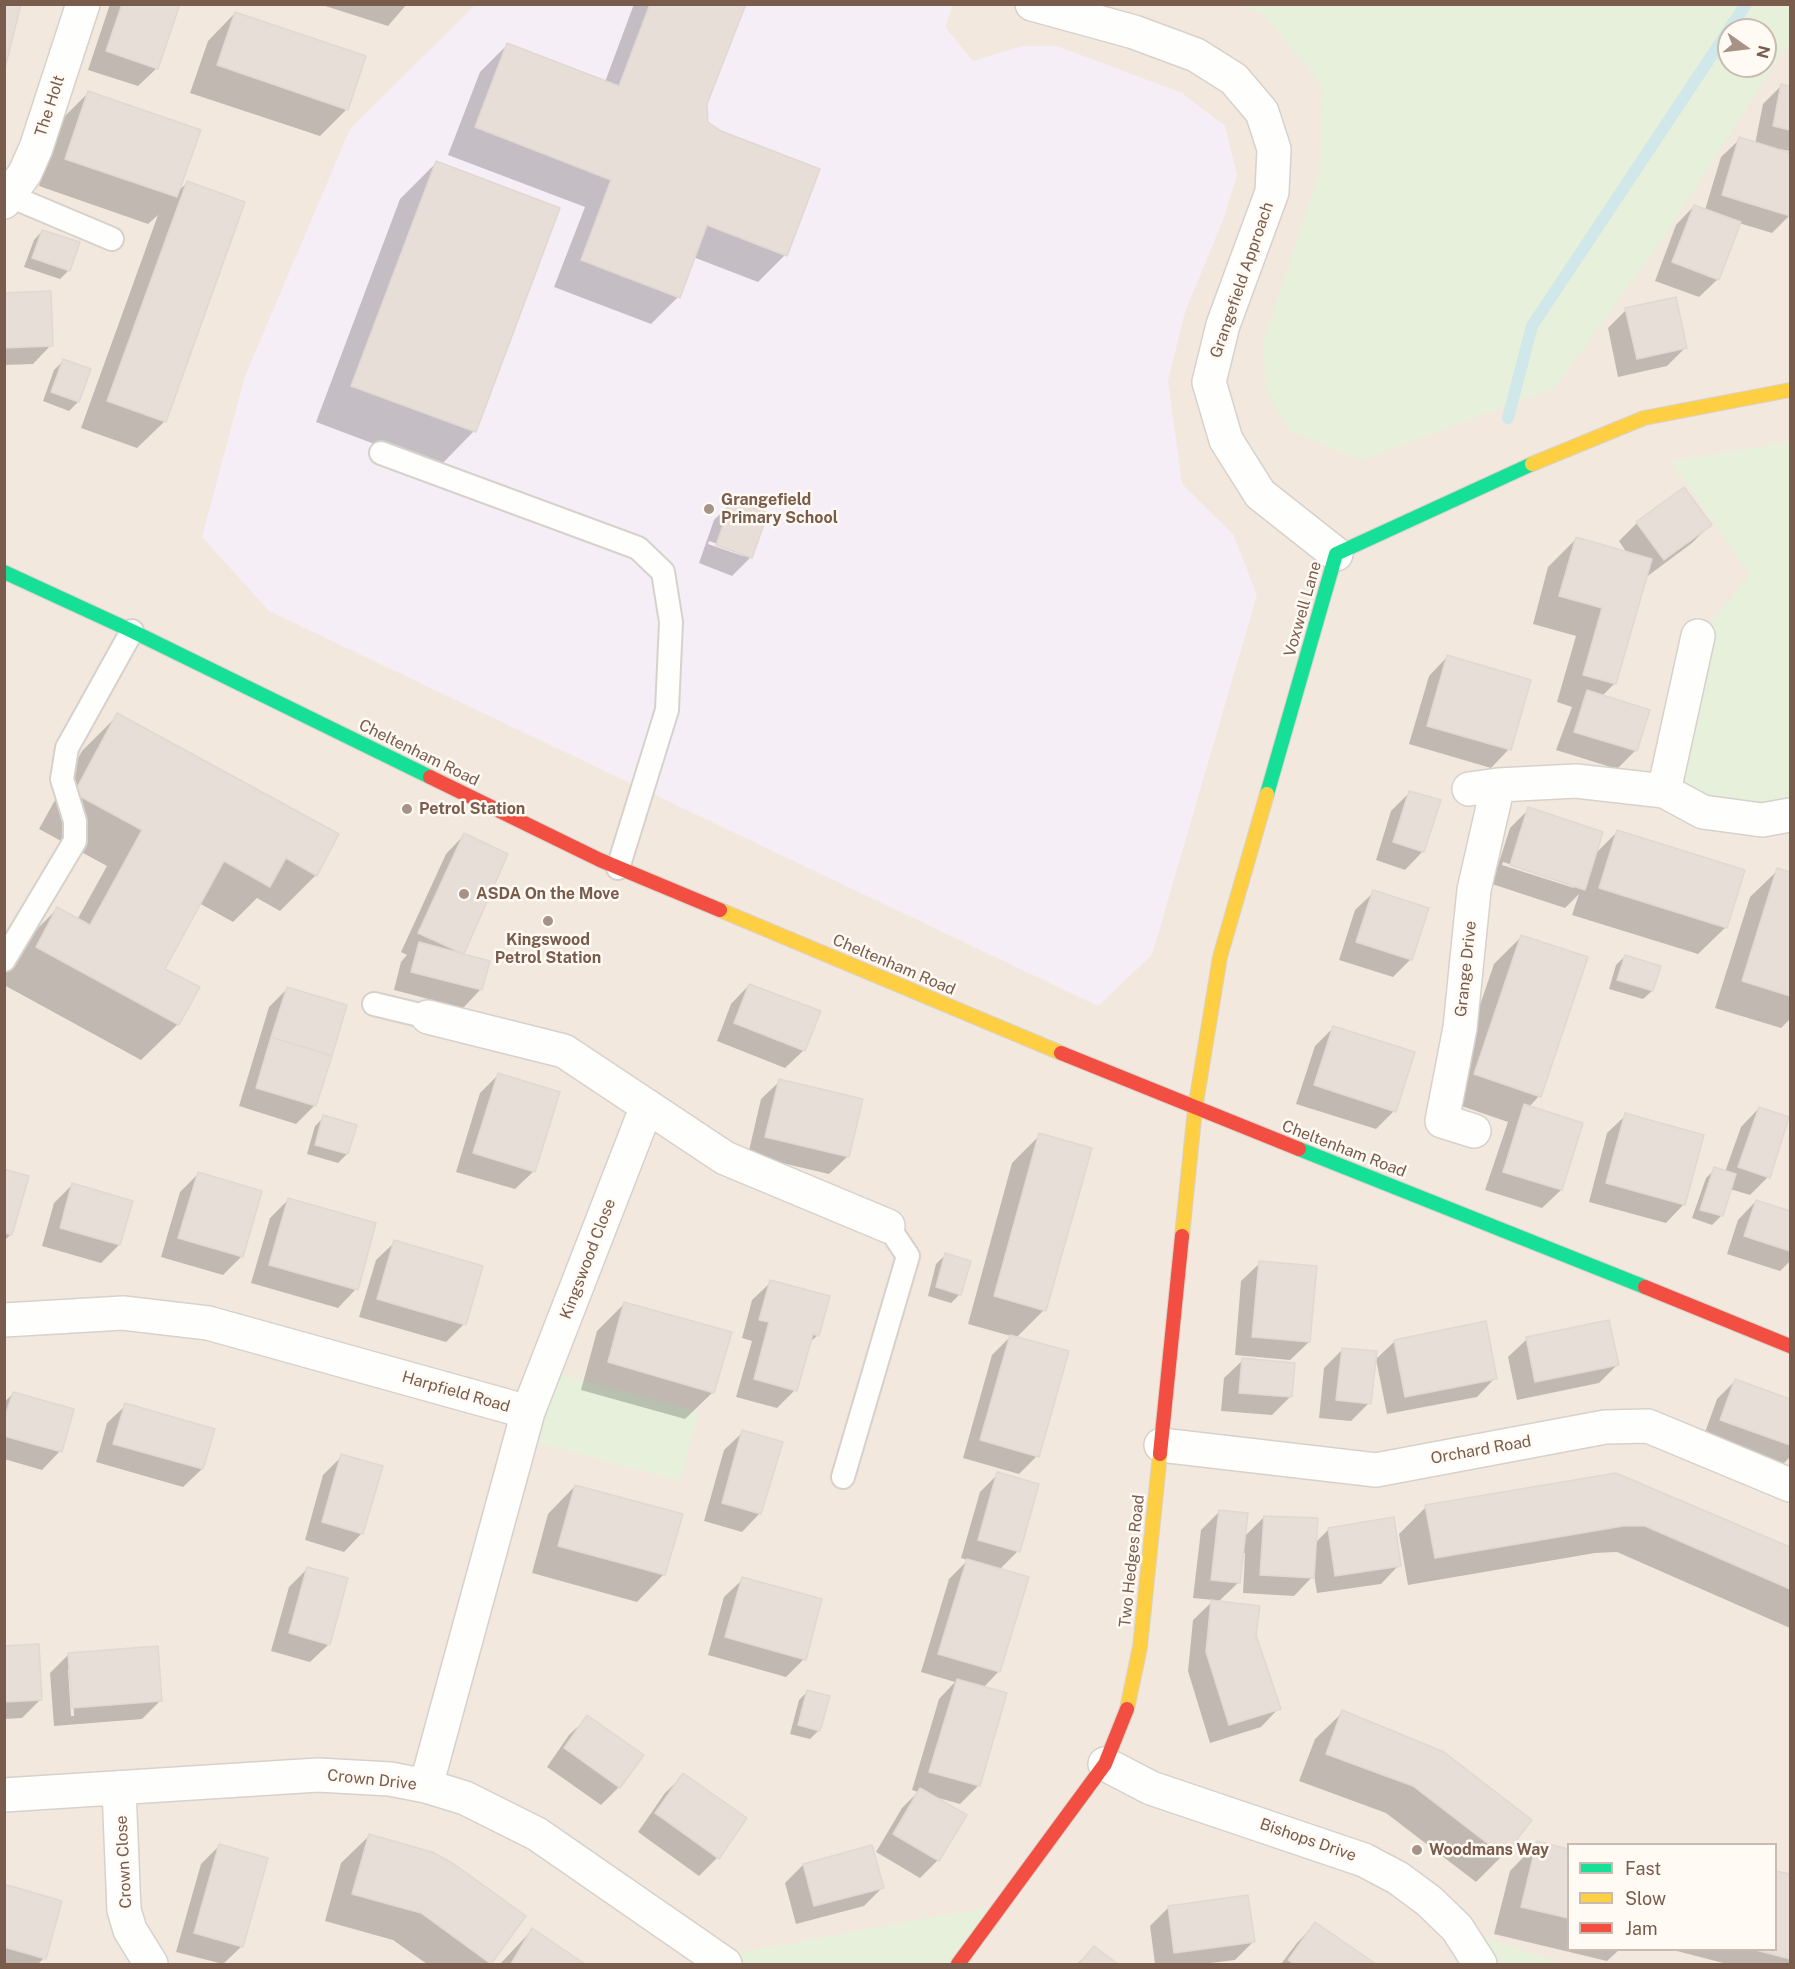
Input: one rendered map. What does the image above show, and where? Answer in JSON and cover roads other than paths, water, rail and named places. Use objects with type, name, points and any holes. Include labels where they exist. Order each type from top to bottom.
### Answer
[{"type":"street","name":"The Holt","points":[[7,199],[25,173],[36,148],[83,4]]},
{"type":"street","name":"Grangefield Approach","points":[[1032,4],[1134,32],[1196,55],[1234,79],[1262,112],[1274,149],[1272,192],[1223,325],[1209,382],[1226,440],[1260,494],[1336,554]]},
{"type":"street","name":"Voxwell Lane","points":[[1195,1109],[1220,957],[1336,554],[1492,482],[1644,418],[1791,390]]},
{"type":"street","name":"Cheltenham Road","points":[[4,572],[618,868],[1195,1109],[1428,1199],[1791,1346]]},
{"type":"street","points":[[1664,791],[1698,636]]},
{"type":"street","name":"Grange Drive","points":[[1474,1131],[1442,1121],[1460,1028],[1483,787],[1576,781],[1664,791],[1703,812],[1762,820],[1791,815]]},
{"type":"street","points":[[428,1017],[564,1051],[725,1158],[888,1226]]},
{"type":"street","name":"Kingswood Close","points":[[528,1412],[647,1106]]},
{"type":"street","name":"Two Hedges Road","points":[[958,1965],[1105,1764],[1125,1716],[1136,1677],[1195,1109]]},
{"type":"street","name":"Harpfield Road","points":[[4,1320],[123,1313],[164,1316],[208,1323],[528,1412],[426,1786]]},
{"type":"street","name":"Orchard Road","points":[[1161,1445],[1376,1470],[1605,1427],[1648,1426],[1791,1485]]},
{"type":"street","name":"Bishops Drive","points":[[1105,1764],[1151,1788],[1364,1860],[1398,1878],[1429,1901],[1456,1928],[1480,1965]]},
{"type":"street","name":"Crown Drive","points":[[4,1795],[318,1775],[390,1779],[426,1786],[465,1798],[537,1834],[725,1965]]},
{"type":"street","name":"Crown Close","points":[[119,1789],[124,1910],[130,1930],[151,1965]]},
{"type":"lane","points":[[7,199],[112,239]]},
{"type":"lane","points":[[381,453],[638,548],[663,572],[671,622],[667,710],[618,868]]},
{"type":"lane","points":[[4,960],[75,841],[75,821],[62,779],[67,748],[132,632]]},
{"type":"lane","points":[[374,1004],[428,1017]]},
{"type":"lane","points":[[843,1478],[908,1256],[888,1226]]},
{"type":"waterway","points":[[1508,418],[1532,326],[1746,4]]},
{"type":"place","name":"Grangefield Primary School","points":[[709,509]]},
{"type":"place","name":"Petrol Station","points":[[407,809]]},
{"type":"place","name":"ASDA On the Move","points":[[464,894]]},
{"type":"place","name":"Kingswood Petrol Station","points":[[548,921]]},
{"type":"place","name":"Woodmans Way","points":[[1417,1850]]}]
